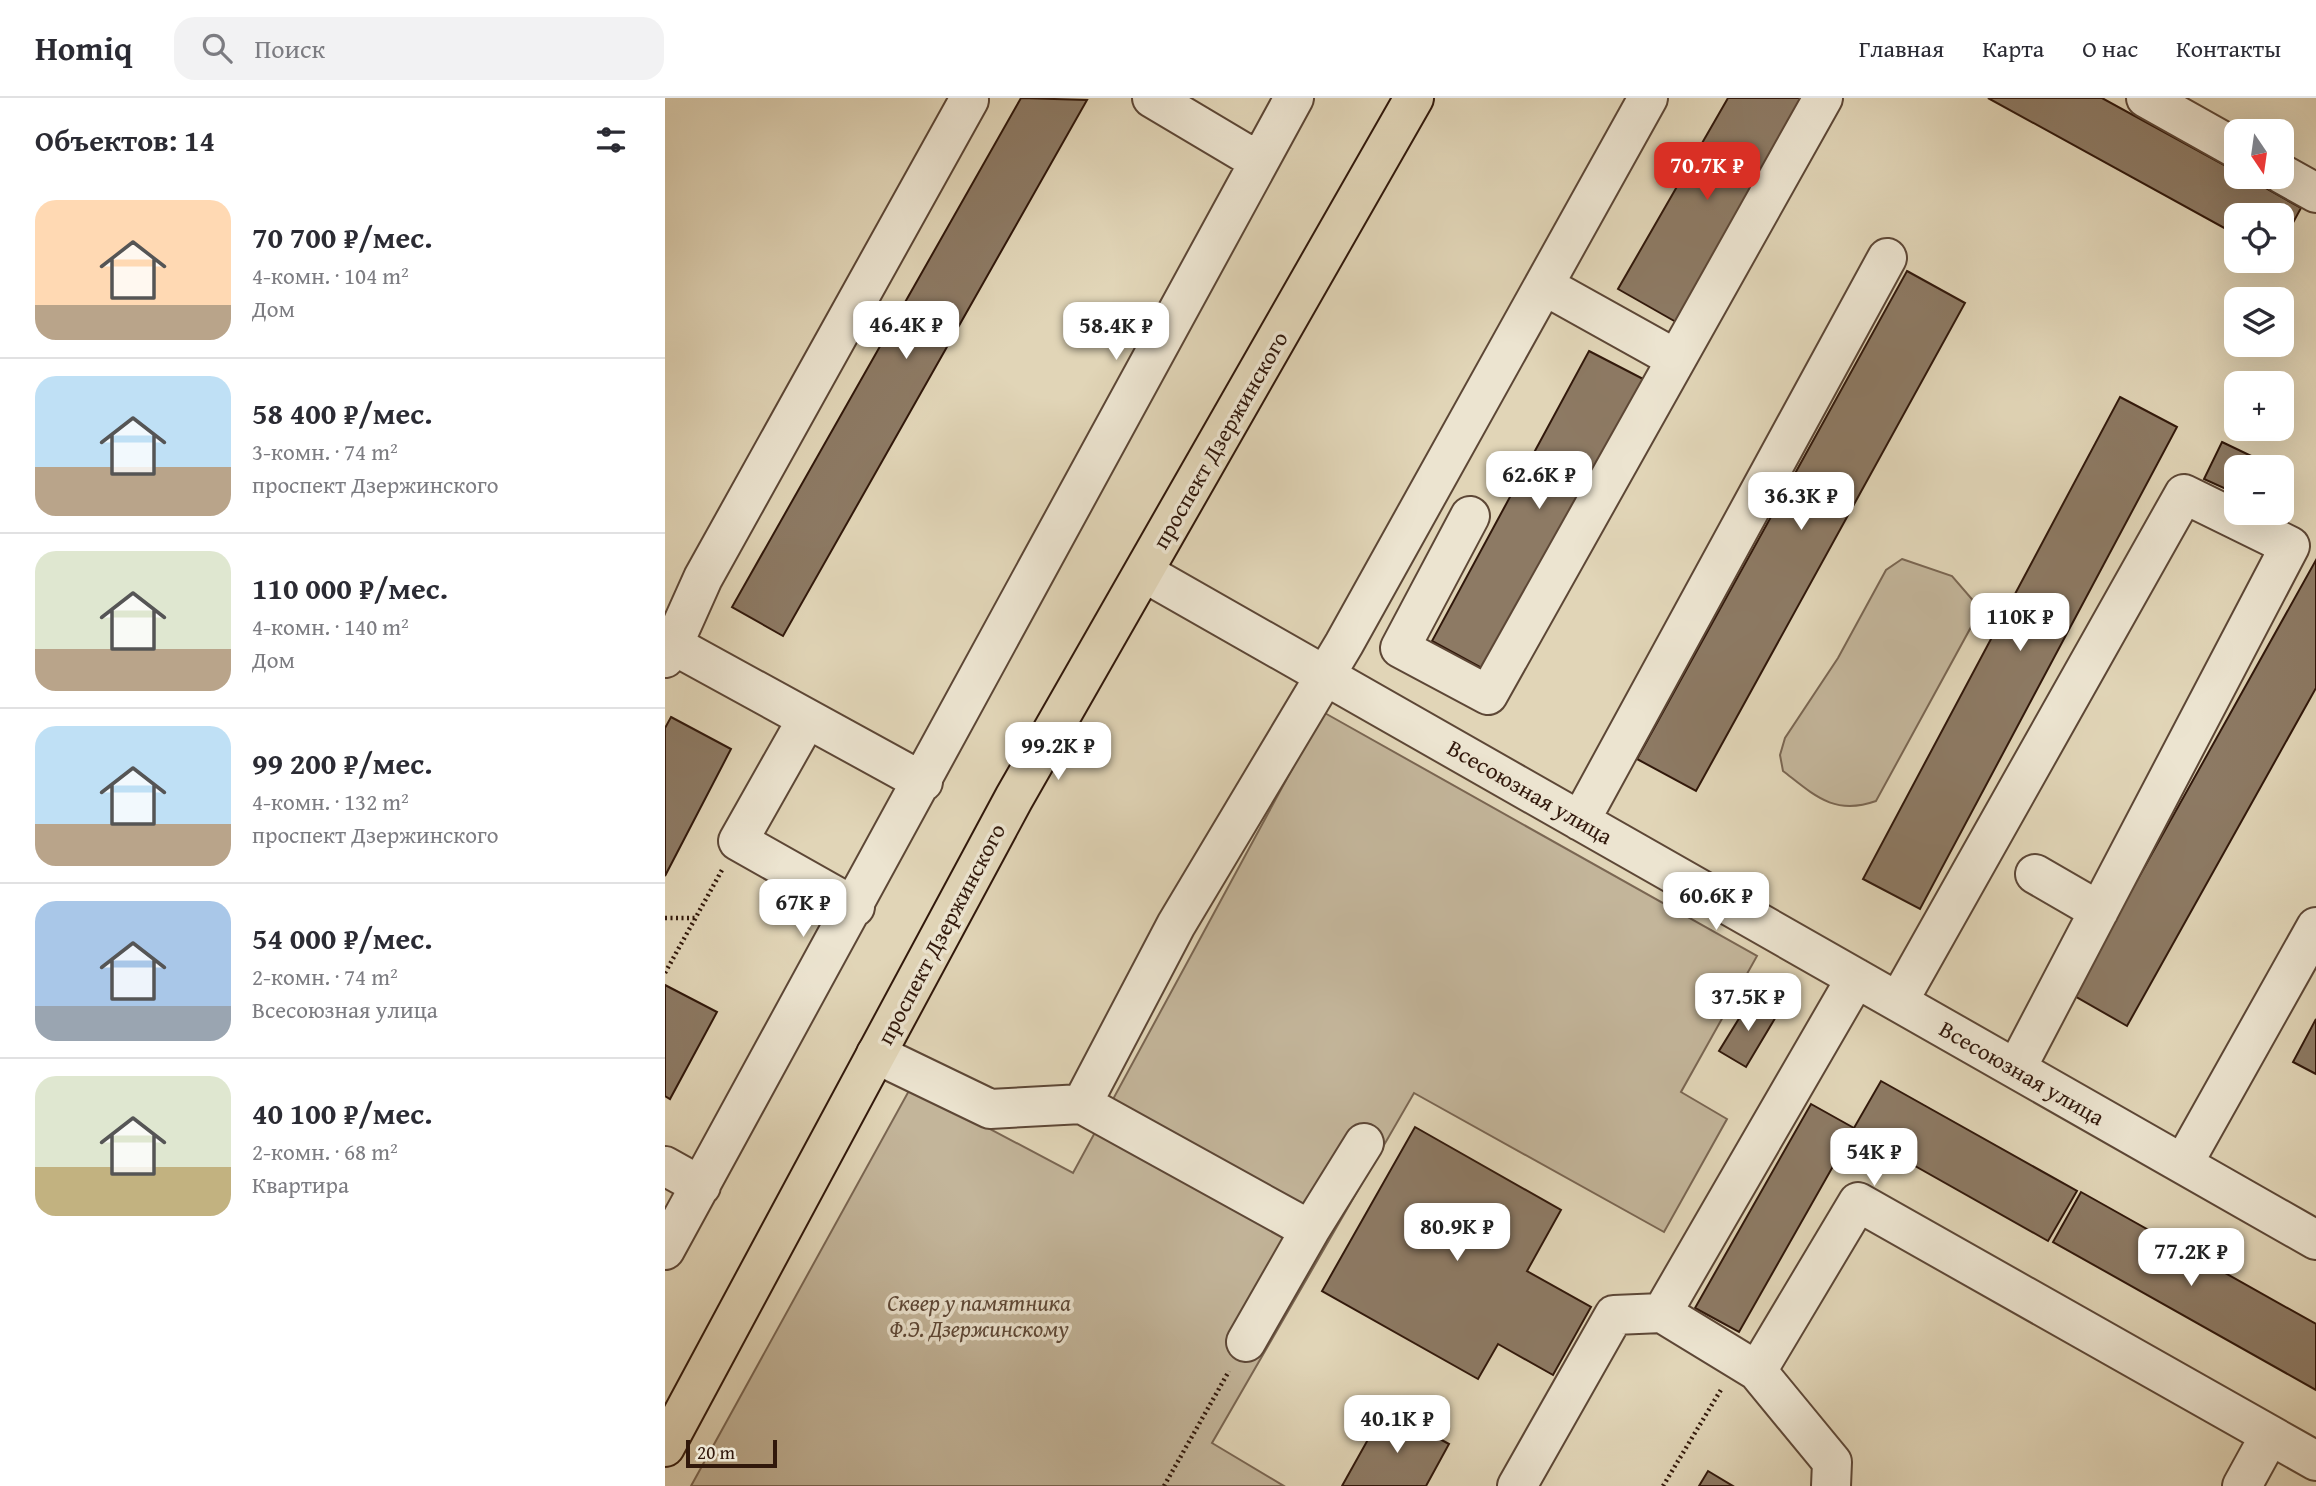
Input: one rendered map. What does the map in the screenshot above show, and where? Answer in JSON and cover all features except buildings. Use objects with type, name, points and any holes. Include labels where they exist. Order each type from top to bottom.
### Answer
[{"type":"main road","name":"проспект Дзержинского","points":[[665,1447],[1014,798],[1145,573],[1414,98]]},
{"type":"street","points":[[1152,98],[1258,161]]},
{"type":"street","points":[[665,1250],[855,907],[1294,98]]},
{"type":"street","points":[[1081,1104],[1176,925],[1335,660],[1648,98]]},
{"type":"street","points":[[1335,660],[1399,648],[1488,695],[1823,98]]},
{"type":"street","points":[[2145,98],[2224,142]]},
{"type":"street","points":[[923,782],[807,719],[669,652],[703,578],[968,99]]},
{"type":"street","points":[[2294,181],[2316,193]]},
{"type":"street","points":[[1580,821],[1887,258]]},
{"type":"street","points":[[1545,286],[1677,359]]},
{"type":"street","points":[[1898,1002],[2184,494],[2290,546],[2016,1069]]},
{"type":"street","points":[[1399,648],[1470,516]]},
{"type":"street","name":"Всесоюзная улица","points":[[1145,573],[1335,660],[1580,821],[2316,1240]]},
{"type":"street","points":[[807,719],[738,841],[855,907]]},
{"type":"street","points":[[2035,874],[2099,911]]},
{"type":"street","points":[[2183,1164],[2316,927]]},
{"type":"street","points":[[1662,1313],[1856,978]]},
{"type":"street","points":[[876,1054],[990,1110],[1081,1104],[1310,1230]]},
{"type":"street","points":[[1245,1342],[1364,1143]]},
{"type":"street","points":[[666,1168],[701,1186]]},
{"type":"street","points":[[1748,1366],[1858,1202],[2316,1461]]},
{"type":"street","points":[[1517,1486],[1614,1315],[1662,1313],[1748,1366],[1832,1462],[1831,1486]]},
{"type":"street","points":[[2242,1486],[2270,1435]]},
{"type":"path","points":[[665,973],[738,841]]},
{"type":"path","points":[[665,918],[695,918]]},
{"type":"path","points":[[1164,1486],[1245,1342]]},
{"type":"path","points":[[1663,1486],[1748,1366]]},
{"type":"green space","points":[[1902,559],[1952,576],[1977,605],[1971,627],[1876,801],[1848,806],[1825,801],[1783,771],[1780,755],[1785,738],[1838,658],[1886,570]]},
{"type":"green space","name":"Сквер у памятника Ф.Э. Дзержинскому","points":[[1323,712],[1757,956],[1681,1092],[1727,1119],[1664,1232],[1414,1093],[1212,1443],[1284,1486],[691,1486],[911,1087],[1073,1173]]}]
